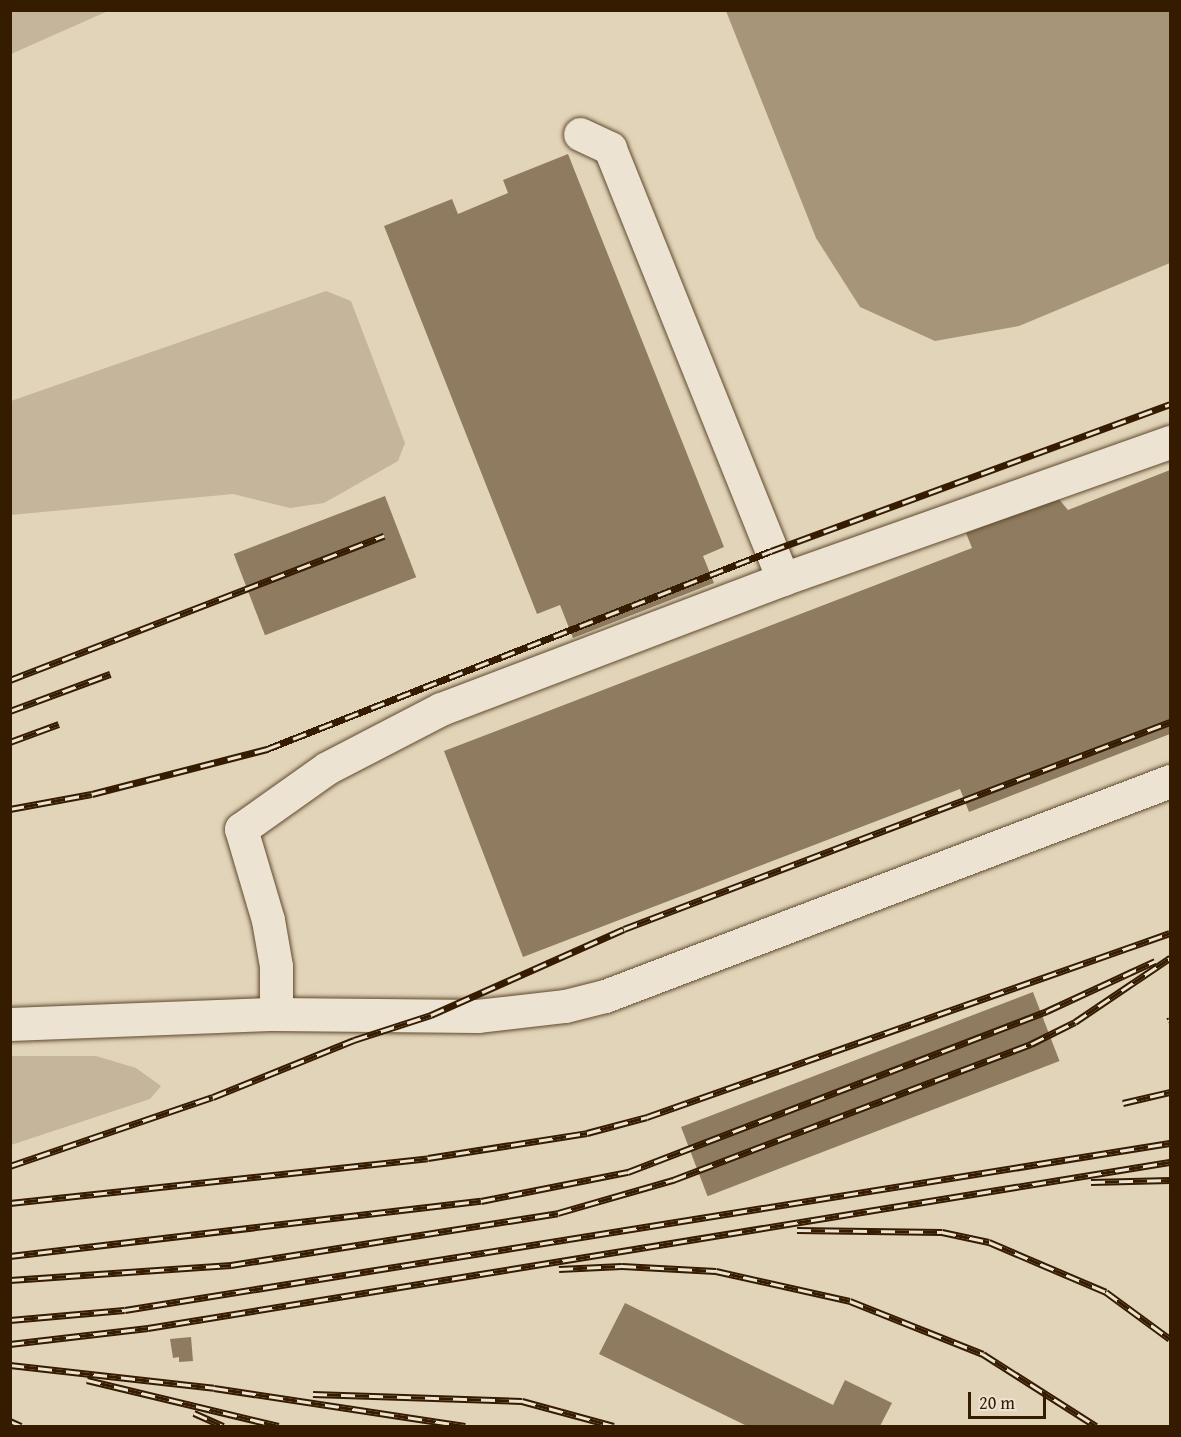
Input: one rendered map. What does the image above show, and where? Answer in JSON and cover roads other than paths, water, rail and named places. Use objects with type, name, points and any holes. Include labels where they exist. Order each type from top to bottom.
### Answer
[{"type":"lane","points":[[580,134],[610,148],[783,579]]},
{"type":"lane","points":[[276,1014],[276,966],[268,921],[241,829],[327,768],[441,709],[783,579],[1170,442]]},
{"type":"lane","points":[[10,1024],[276,1014],[477,1016],[525,1012],[605,996],[1170,781]]},
{"type":"railway","points":[[10,809],[92,794],[267,749],[771,551],[1170,404]]},
{"type":"railway","points":[[10,680],[384,536]]},
{"type":"railway","points":[[10,711],[110,674]]},
{"type":"railway","points":[[10,1166],[213,1097],[354,1040],[431,1015],[624,929],[1170,722]]},
{"type":"railway","points":[[10,742],[59,724]]},
{"type":"railway","points":[[10,1203],[428,1158],[587,1133],[647,1117],[1170,933]]},
{"type":"railway","points":[[10,1280],[231,1265],[558,1213],[673,1180],[1031,1044],[1075,1022],[1170,958]]},
{"type":"railway","points":[[10,1256],[481,1201],[628,1172],[1047,1011],[1155,961]]},
{"type":"railway","points":[[1123,1103],[1170,1092]]},
{"type":"railway","points":[[10,1320],[125,1310],[1170,1143]]},
{"type":"railway","points":[[10,1344],[148,1328],[1170,1162]]},
{"type":"railway","points":[[1091,1182],[1170,1180]]},
{"type":"railway","points":[[797,1230],[942,1232],[989,1242],[1106,1292],[1170,1339]]},
{"type":"railway","points":[[559,1269],[622,1266],[716,1271],[850,1301],[983,1354],[1096,1426]]},
{"type":"railway","points":[[10,1365],[214,1388],[465,1426]]},
{"type":"railway","points":[[87,1380],[279,1426]]},
{"type":"railway","points":[[313,1394],[522,1401],[614,1426]]},
{"type":"railway","points":[[194,1413],[223,1426]]},
{"type":"railway","points":[[10,1421],[21,1426]]}]
